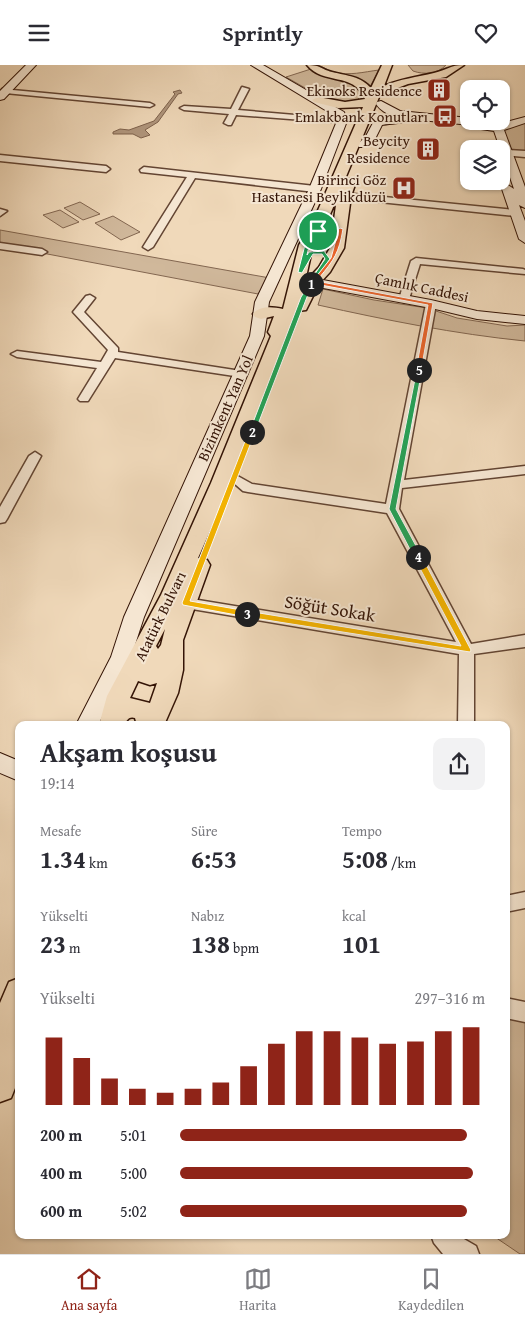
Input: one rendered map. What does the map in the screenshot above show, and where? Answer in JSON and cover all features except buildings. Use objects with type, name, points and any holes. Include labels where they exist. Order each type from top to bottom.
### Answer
[{"type":"main road","points":[[312,65],[326,74],[361,83],[376,102]]},
{"type":"main road","points":[[323,65],[340,72],[374,69]]},
{"type":"main road","points":[[376,102],[387,65]]},
{"type":"main road","points":[[318,100],[354,106],[376,102],[402,68],[411,74],[427,75],[445,70],[449,65]]},
{"type":"main road","points":[[387,89],[405,80],[446,74],[459,65]]},
{"type":"main road","name":"Atatürk Bulvarı","points":[[152,721],[166,693],[172,670],[172,641],[304,297],[309,278],[308,241],[320,224],[365,119],[376,102]]},
{"type":"main road","name":"Atatürk Bulvarı","points":[[113,721],[119,695],[172,595],[221,483],[294,296],[294,289],[333,258],[338,248],[344,196],[363,145],[376,102]]},
{"type":"main road","points":[[341,117],[354,111],[361,114],[365,119]]},
{"type":"main road","points":[[320,224],[316,238],[319,242],[326,243],[333,240],[340,229]]},
{"type":"main road","points":[[265,297],[268,303],[278,306],[284,305],[294,296]]},
{"type":"main road","points":[[261,314],[271,311],[282,315],[276,329],[275,346]]},
{"type":"main road","points":[[149,639],[148,648],[140,670],[143,674],[150,676],[161,673],[172,641]]},
{"type":"main road","points":[[114,721],[119,712],[136,707],[145,711],[149,721]]},
{"type":"main road","points":[[0,1041],[15,1002]]},
{"type":"main road","points":[[0,1087],[15,1049]]},
{"type":"street","points":[[1,92],[24,65]]},
{"type":"street","points":[[1,92],[31,65]]},
{"type":"street","points":[[256,65],[318,100],[341,117]]},
{"type":"street","points":[[228,123],[245,89]]},
{"type":"street","points":[[1,92],[150,105]]},
{"type":"street","points":[[376,102],[398,115],[460,121]]},
{"type":"street","points":[[184,107],[232,112],[341,117]]},
{"type":"street","points":[[510,119],[525,113]]},
{"type":"street","name":"Bizimkent Yan Yol","points":[[90,721],[121,657],[134,617],[257,336],[265,297],[316,189],[341,117]]},
{"type":"street","points":[[363,145],[371,137],[378,123],[388,119],[460,122]]},
{"type":"street","points":[[510,122],[525,120]]},
{"type":"street","points":[[510,154],[525,155]]},
{"type":"street","points":[[0,159],[106,169]]},
{"type":"street","points":[[144,171],[316,189]]},
{"type":"street","points":[[510,172],[522,210],[525,239]]},
{"type":"street","points":[[148,247],[192,176]]},
{"type":"street","points":[[510,186],[522,210]]},
{"type":"street","points":[[344,196],[522,210]]},
{"type":"street","points":[[0,246],[42,252]]},
{"type":"street","points":[[404,299],[416,261],[523,272]]},
{"type":"street","name":"Çamlık Caddesi","points":[[309,278],[477,315],[525,320]]},
{"type":"street","points":[[84,399],[114,350],[78,312],[90,298]]},
{"type":"street","points":[[432,304],[392,509],[467,650],[466,721]]},
{"type":"street","points":[[17,354],[105,366]]},
{"type":"street","points":[[112,354],[241,374]]},
{"type":"street","points":[[0,519],[35,456]]},
{"type":"street","points":[[396,485],[525,471]]},
{"type":"street","points":[[234,479],[248,488],[392,509]]},
{"type":"street","name":"Söğüt Sokak","points":[[186,603],[467,650],[525,641]]},
{"type":"street","points":[[0,762],[15,770]]},
{"type":"street","points":[[510,903],[525,900]]},
{"type":"street","points":[[510,1009],[525,1012]]},
{"type":"street","points":[[445,1239],[451,1246],[468,1254]]},
{"type":"shaded area","points":[[316,65],[346,74],[379,70],[370,87],[358,79],[329,72]]},
{"type":"shaded area","points":[[408,65],[446,65],[435,72],[422,73],[413,71]]},
{"type":"shaded area","points":[[311,69],[324,76],[352,82],[363,94],[354,103],[328,101],[286,77]]},
{"type":"shaded area","points":[[180,90],[182,93],[178,94],[158,122],[145,130],[150,135],[141,138],[133,134],[113,134],[113,132],[120,129],[129,130],[154,121],[175,94],[173,92]]},
{"type":"shaded area","points":[[525,121],[525,152],[510,151],[510,140],[503,140],[500,130],[510,130],[510,126]]},
{"type":"shaded area","points":[[80,202],[100,214],[83,220],[64,208]]},
{"type":"shaded area","points":[[60,210],[79,222],[63,228],[43,215]]},
{"type":"shaded area","points":[[113,216],[140,232],[121,240],[95,223]]},
{"type":"shaded area","points":[[0,230],[270,278],[258,294],[0,245]]},
{"type":"shaded area","points":[[323,289],[374,300],[427,308],[457,318],[507,326],[525,325],[525,341],[421,326],[318,305]]},
{"type":"shaded area","points":[[510,1018],[525,1021],[525,1254],[520,1254],[498,1239],[510,1239]]},
{"type":"place","name":"Ekinoks Residence","points":[[439,90]]},
{"type":"place","name":"Emlakbank Konutları","points":[[445,116]]},
{"type":"place","name":"Beycity Residence","points":[[428,149]]},
{"type":"place","name":"Birinci Göz Hastanesi Beylikdüzü","points":[[404,188]]},
{"type":"route","points":[[318,231],[316,235],[317,240],[326,243],[335,239],[340,229],[338,248],[333,258],[312,282],[432,304],[392,509],[467,650],[186,603],[304,297],[312,282],[328,259],[326,254],[320,251],[311,253],[300,272],[308,241],[320,224],[318,231]]}]
